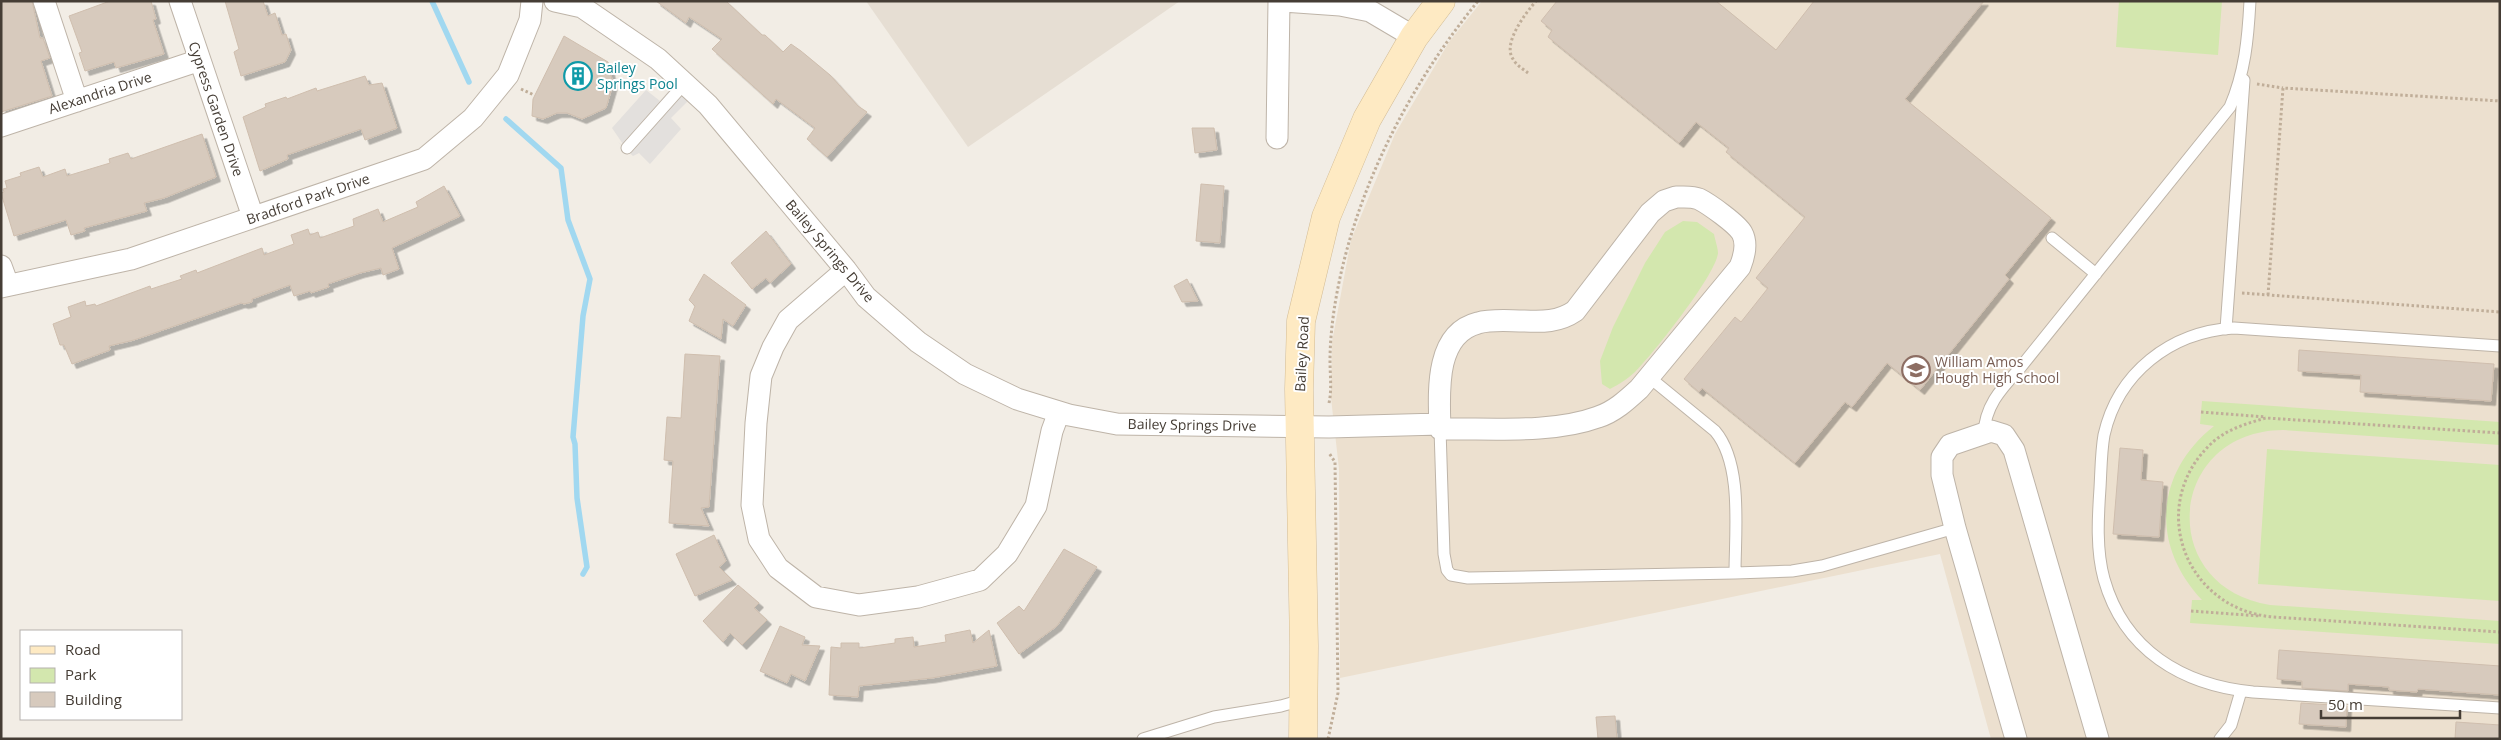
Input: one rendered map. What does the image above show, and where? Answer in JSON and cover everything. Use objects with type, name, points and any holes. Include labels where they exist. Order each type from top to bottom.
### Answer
[{"type":"street","points":[[44,1],[78,101]]},
{"type":"street","name":"Cypress Garden Drive","points":[[180,1],[253,217]]},
{"type":"street","name":"Bradford Park Drive","points":[[4,279],[132,259],[424,159],[473,118],[508,75],[530,20],[532,1]]},
{"type":"street","name":"Bailey Springs Drive","points":[[555,1],[582,7],[658,59],[685,83],[708,105],[846,270],[866,297],[918,342],[965,374],[1018,399],[1059,412],[1117,424],[1526,428],[1571,424],[1599,417],[1620,406],[1649,377],[1740,267],[1744,256],[1745,243],[1742,233],[1700,199],[1676,197],[1664,201],[1653,210],[1575,311],[1566,317],[1538,322],[1480,322],[1469,326],[1460,333],[1452,342],[1444,360],[1440,381],[1440,426]]},
{"type":"street","points":[[1277,138],[1279,1]]},
{"type":"street","points":[[1283,1],[1340,5],[1370,11],[1414,37]]},
{"type":"street","name":"Bailey Road","points":[[1302,739],[1304,646],[1299,389],[1301,321],[1326,217],[1367,119],[1414,37],[1441,1]]},
{"type":"street","name":"Alexandria Drive","points":[[1,126],[200,60]]},
{"type":"street","points":[[846,270],[788,320],[776,340],[760,376],[752,505],[759,540],[778,568],[816,598],[859,606],[918,597],[980,580],[1007,554],[1036,506],[1052,431],[1059,412]]},
{"type":"street","points":[[2016,739],[1955,528],[1942,475],[1942,457],[1950,445],[1991,431],[2004,435],[2014,450],[2098,739]]},
{"type":"lane","points":[[2226,329],[2250,1]]},
{"type":"lane","points":[[1984,434],[1986,414],[1996,394],[2096,274],[2230,107],[2240,84],[2246,54]]},
{"type":"lane","points":[[627,148],[685,83]]},
{"type":"lane","points":[[2052,238],[2096,274]]},
{"type":"lane","points":[[2500,346],[2226,329],[2202,333],[2167,346],[2139,368],[2127,383],[2108,420],[2104,437],[2099,538],[2103,577],[2109,594],[2133,634],[2148,651],[2173,669],[2200,682],[2223,689],[2241,691],[2500,708]]},
{"type":"lane","points":[[1649,377],[1715,431],[1724,441],[1733,480],[1735,573]]},
{"type":"lane","points":[[1440,426],[1447,570],[1452,575],[1459,577],[1792,571],[1822,566],[1955,528]]},
{"type":"lane","points":[[2220,739],[2230,725],[2241,691]]},
{"type":"lane","points":[[1144,739],[1214,717],[1281,706],[1302,700]]},
{"type":"path","points":[[1329,403],[1333,318],[1342,271],[1355,223],[1370,183],[1398,122],[1431,65],[1478,1]]},
{"type":"path","points":[[1528,73],[1514,61],[1510,52],[1520,21],[1536,1]]},
{"type":"path","points":[[2244,83],[2283,88],[2500,101]]},
{"type":"path","points":[[518,88],[534,95]]},
{"type":"path","points":[[2268,296],[2283,88]]},
{"type":"path","points":[[2229,292],[2500,312]]},
{"type":"path","points":[[2201,412],[2500,433]]},
{"type":"path","points":[[2269,617],[2232,605],[2202,582],[2183,548],[2178,511],[2182,490],[2190,472],[2200,455],[2214,441],[2232,429],[2250,422],[2266,418],[2284,418]]},
{"type":"path","points":[[1328,739],[1338,693],[1335,462],[1329,453]]},
{"type":"path","points":[[2191,611],[2500,632]]},
{"type":"shaded area","points":[[866,1],[1180,1],[968,147]]},
{"type":"shaded area","name":"William Amos Hough High School","points":[[1482,1],[2500,1],[2500,739],[1991,739],[1940,554],[1340,678],[1339,469],[1331,398],[1332,342],[1351,240],[1395,134],[1449,42]]},
{"type":"shaded area","points":[[672,87],[688,101],[671,118],[681,129],[650,164],[639,153],[633,156],[618,142],[625,147],[612,128],[646,90],[660,101]]},
{"type":"green space","points":[[2119,1],[2222,1],[2218,55],[2116,47]]},
{"type":"green space","points":[[1683,221],[1697,222],[1714,234],[1718,249],[1715,264],[1695,296],[1655,349],[1635,372],[1610,389],[1602,384],[1600,361],[1613,327],[1645,263],[1665,232]]},
{"type":"green space","points":[[2202,401],[2500,422],[2500,445],[2283,430],[2244,437],[2216,455],[2198,481],[2190,511],[2193,542],[2207,570],[2233,592],[2270,605],[2500,621],[2500,644],[2190,623],[2192,600],[2202,600],[2185,579],[2174,556],[2167,533],[2166,510],[2171,487],[2180,465],[2194,445],[2214,426],[2200,424]]},
{"type":"green space","points":[[2267,449],[2500,465],[2500,601],[2258,584]]},
{"type":"building","points":[[1,1],[32,1],[40,38],[43,38],[50,58],[41,61],[52,96],[1,112]]},
{"type":"building","points":[[110,1],[151,1],[156,19],[153,20],[164,54],[116,68],[114,62],[85,71],[79,53],[82,52],[69,16]]},
{"type":"building","points":[[225,1],[263,1],[268,16],[275,13],[282,35],[286,34],[291,50],[285,62],[241,76],[234,52],[239,49]]},
{"type":"building","points":[[656,1],[726,1],[783,52],[791,44],[801,51],[830,75],[858,106],[867,112],[827,157],[807,139],[815,128],[776,99],[773,104],[712,49],[722,39],[689,17],[686,23]]},
{"type":"building","name":"William Amos Hough High School","points":[[1557,1],[1716,1],[1776,50],[1814,1],[1984,1],[1905,99],[2051,218],[2005,275],[2009,279],[1920,390],[1887,363],[1852,407],[1845,402],[1795,463],[1702,388],[1699,392],[1684,379],[1735,317],[1741,322],[1768,288],[1756,278],[1805,217],[1726,152],[1729,148],[1696,122],[1679,143],[1548,37],[1552,30],[1541,21]]},
{"type":"building","name":"Bailey Springs Pool","points":[[564,36],[608,62],[613,84],[606,108],[582,119],[567,113],[557,113],[543,119],[532,116],[533,99]]},
{"type":"building","points":[[365,76],[369,85],[382,83],[397,128],[365,140],[361,129],[287,155],[288,159],[260,171],[243,117],[266,107],[265,104],[286,97],[287,99],[316,88],[317,91]]},
{"type":"building","points":[[1192,128],[1214,128],[1217,150],[1195,153]]},
{"type":"building","points":[[202,134],[216,177],[164,198],[144,203],[147,211],[84,228],[85,231],[71,235],[66,220],[14,236],[1,193],[4,192],[3,189],[7,188],[5,181],[21,176],[20,173],[39,167],[43,177],[65,169],[67,176],[110,163],[109,159],[128,153],[131,159]]},
{"type":"building","points":[[1201,184],[1224,186],[1220,243],[1196,241]]},
{"type":"building","points":[[444,186],[460,216],[392,248],[399,269],[383,275],[381,268],[360,273],[328,284],[329,287],[294,296],[290,285],[252,299],[252,302],[241,303],[134,340],[109,346],[110,350],[72,364],[64,345],[60,345],[53,324],[71,317],[68,307],[85,301],[86,306],[95,304],[96,306],[150,286],[151,289],[182,279],[180,276],[196,270],[197,273],[262,248],[264,255],[294,244],[291,235],[308,229],[310,235],[318,232],[320,238],[354,226],[353,219],[378,209],[383,222],[418,207],[416,202]]},
{"type":"building","points":[[766,231],[791,264],[770,283],[766,278],[752,289],[731,263]]},
{"type":"building","points":[[704,274],[746,305],[733,326],[723,319],[721,339],[689,321],[695,306],[689,300]]},
{"type":"building","points":[[1187,279],[1198,301],[1182,302],[1174,286]]},
{"type":"building","points":[[2299,350],[2494,364],[2491,401],[2360,392],[2361,375],[2298,371]]},
{"type":"building","points":[[685,354],[720,356],[709,507],[701,508],[709,526],[669,523],[673,461],[664,460],[667,417],[681,418]]},
{"type":"building","points":[[2120,448],[2143,450],[2141,480],[2163,482],[2159,537],[2113,534]]},
{"type":"building","points":[[714,535],[726,561],[719,567],[732,580],[695,596],[676,554]]},
{"type":"building","points":[[1064,549],[1097,567],[1057,626],[1019,654],[997,623],[1019,606],[1024,611]]},
{"type":"building","points":[[738,585],[759,603],[754,608],[767,620],[742,645],[730,633],[723,642],[703,621]]},
{"type":"building","points":[[780,626],[805,637],[802,645],[820,646],[805,681],[791,674],[787,683],[760,671]]},
{"type":"building","points":[[970,630],[973,643],[989,630],[997,666],[932,678],[859,686],[858,697],[829,695],[831,647],[841,648],[841,643],[859,643],[859,648],[895,643],[895,639],[913,637],[914,647],[946,642],[945,635]]},
{"type":"building","points":[[2279,650],[2500,666],[2500,695],[2418,689],[2417,692],[2389,690],[2389,687],[2348,684],[2348,691],[2302,688],[2302,681],[2277,679]]},
{"type":"building","points":[[2301,703],[2347,706],[2346,727],[2299,724]]},
{"type":"building","points":[[1615,716],[1617,739],[1598,739],[1596,717]]},
{"type":"building","points":[[2456,722],[2500,725],[2500,739],[2455,739]]},
{"type":"waterway","points":[[432,1],[469,82]]},
{"type":"waterway","points":[[506,119],[561,168],[568,220],[590,279],[583,316],[573,437],[575,444],[577,498],[587,567],[583,574]]},
{"type":"place","name":"Bailey Springs Pool","points":[[578,76]]},
{"type":"place","name":"William Amos Hough High School","points":[[1916,370]]}]
